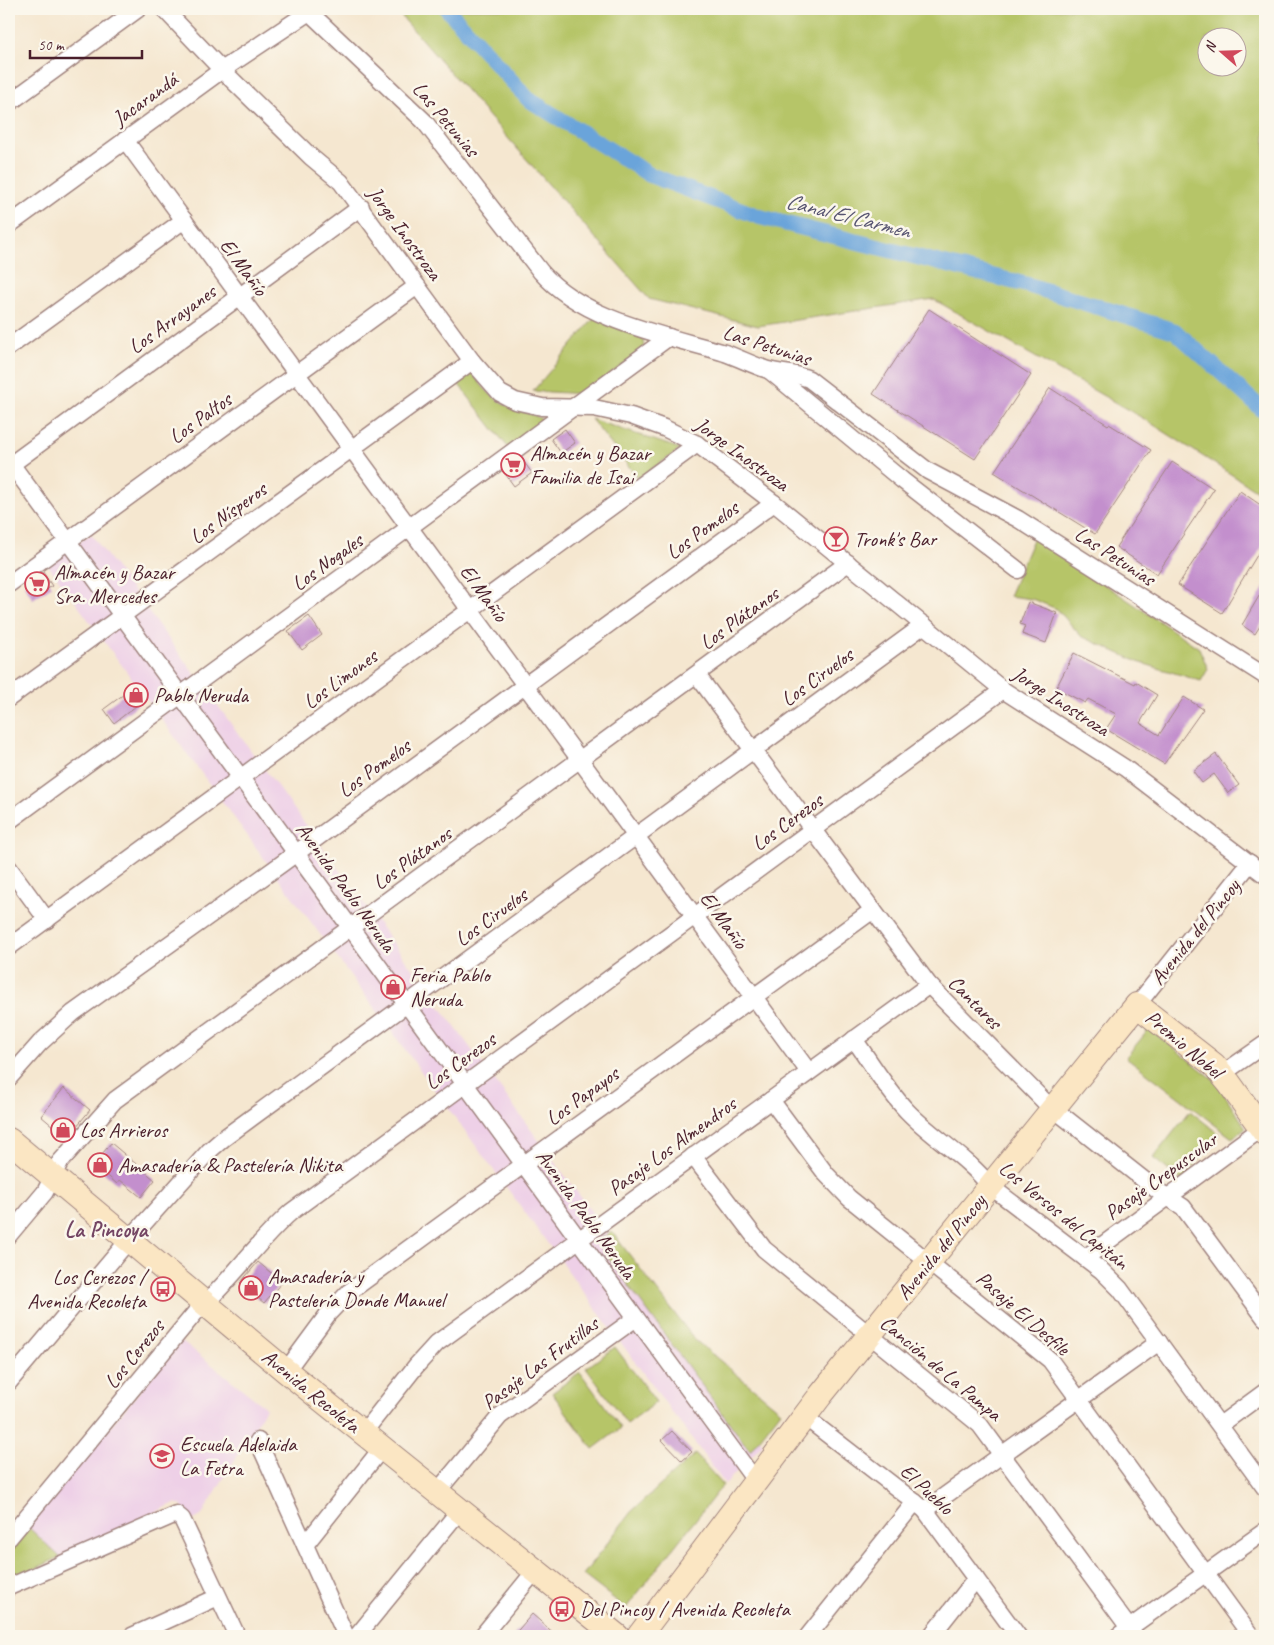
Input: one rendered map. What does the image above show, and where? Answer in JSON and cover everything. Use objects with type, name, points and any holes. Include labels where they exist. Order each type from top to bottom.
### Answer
[{"type":"street","points":[[9,103],[138,9]]},
{"type":"street","name":"Jorge Inostroza","points":[[164,9],[222,70],[311,156],[341,182],[472,362],[493,387],[507,397],[542,407],[575,406],[631,416],[664,428],[697,444],[774,503],[1003,690],[1124,768],[1265,874]]},
{"type":"street","name":"Jacarandá","points":[[9,225],[307,10]]},
{"type":"street","name":"Las Petunias","points":[[307,10],[323,23],[424,121],[551,282],[581,303],[636,327],[726,354],[768,370],[801,375],[809,379],[928,471],[1018,519],[1265,676]]},
{"type":"street","name":"El Mañío","points":[[125,140],[809,1072]]},
{"type":"street","name":"Los Arrayanes","points":[[10,464],[361,207]]},
{"type":"street","points":[[9,347],[184,220]]},
{"type":"street","name":"Los Paltos","points":[[9,584],[417,286]]},
{"type":"street","name":"Los Nogales","points":[[9,821],[669,337]]},
{"type":"street","name":"Los Nísperos","points":[[9,698],[472,362]]},
{"type":"street","points":[[768,370],[902,480],[1018,570]]},
{"type":"street","name":"Los Limones","points":[[9,947],[697,444]]},
{"type":"street","name":"Avenida Pablo Neruda","points":[[10,464],[757,1482]]},
{"type":"street","name":"Los Pomelos","points":[[9,1078],[40,1043],[73,1013],[774,503]]},
{"type":"street","name":"Los Plátanos","points":[[9,1235],[45,1192],[60,1162],[115,1100],[351,929],[848,563]]},
{"type":"street","name":"Los Ciruelos","points":[[9,1382],[128,1241],[209,1151],[224,1138],[924,625]]},
{"type":"street","name":"Cantares","points":[[697,675],[929,985],[1054,1108],[1158,1191],[1183,1206],[1265,1318]]},
{"type":"street","name":"Los Cerezos","points":[[9,1538],[195,1313],[216,1294],[268,1233],[297,1207],[1003,690]]},
{"type":"street","name":"Avenida del Pincoy","points":[[639,1636],[805,1417],[1250,863]]},
{"type":"street","points":[[9,868],[47,920]]},
{"type":"street","name":"Los Papayos","points":[[286,1371],[328,1314],[349,1292],[873,910]]},
{"type":"street","name":"Pasaje Los Almendros","points":[[305,1545],[425,1355],[437,1343],[929,985]]},
{"type":"street","name":"Premio Nobel","points":[[1136,1005],[1222,1074],[1264,1131]]},
{"type":"street","name":"Los Versos del Capitán","points":[[854,1039],[907,1111],[979,1172],[990,1186],[1084,1258],[1120,1289],[1265,1488]]},
{"type":"street","points":[[1222,1074],[1265,1044]]},
{"type":"street","name":"Pasaje El Desfile","points":[[771,1100],[836,1186],[1050,1360],[1251,1636]]},
{"type":"street","name":"Pasaje Crepuscular","points":[[1084,1258],[1169,1196],[1264,1131]]},
{"type":"street","name":"Avenida Recoleta","points":[[9,1140],[286,1371],[617,1636]]},
{"type":"street","name":"Canción de La Pampa","points":[[693,1156],[764,1249],[974,1418],[1003,1454],[1127,1634]]},
{"type":"street","name":"Pasaje Las Frutillas","points":[[437,1492],[500,1416],[636,1318]]},
{"type":"street","points":[[808,1636],[920,1506],[1003,1454],[1159,1342]]},
{"type":"street","points":[[1220,1425],[1265,1392]]},
{"type":"street","name":"El Pueblo","points":[[805,1417],[920,1506],[1018,1636]]},
{"type":"street","points":[[258,1441],[346,1636]]},
{"type":"street","points":[[356,1636],[460,1510]]},
{"type":"street","points":[[9,1586],[173,1514],[179,1515],[237,1636]]},
{"type":"street","points":[[1127,1634],[1265,1531]]},
{"type":"street","points":[[482,1636],[535,1571]]},
{"type":"street","points":[[931,1636],[976,1579]]},
{"type":"street","points":[[132,1636],[218,1597]]},
{"type":"shaded area","name":"Feria Pablo Neruda","points":[[91,534],[763,1444],[725,1484],[48,565]]},
{"type":"shaded area","name":"Escuela Adelaida La Fetra","points":[[182,1341],[266,1408],[201,1516],[190,1522],[181,1505],[175,1503],[60,1557],[27,1526]]},
{"type":"green space","points":[[395,9],[1265,9],[1265,496],[1146,420],[933,299],[758,326],[649,299]]},
{"type":"green space","points":[[596,316],[643,338],[644,349],[583,394],[533,391]]},
{"type":"green space","points":[[471,371],[485,389],[496,398],[516,410],[538,417],[544,422],[510,450],[456,381]]},
{"type":"green space","points":[[591,419],[681,449],[638,478]]},
{"type":"green space","points":[[1034,537],[1199,648],[1208,669],[1201,681],[1138,662],[1081,636],[1057,609],[1032,599],[1009,596]]},
{"type":"green space","points":[[1149,1029],[1216,1081],[1246,1128],[1232,1138],[1126,1057]]},
{"type":"green space","points":[[1190,1111],[1219,1134],[1182,1181],[1153,1158]]},
{"type":"green space","points":[[612,1232],[695,1340],[781,1411],[750,1451],[596,1241]]},
{"type":"green space","points":[[615,1347],[656,1402],[627,1424],[586,1368]]},
{"type":"green space","points":[[580,1372],[621,1428],[593,1449],[552,1393]]},
{"type":"green space","points":[[695,1454],[723,1485],[626,1608],[583,1575],[631,1512]]},
{"type":"green space","points":[[27,1526],[60,1557],[9,1581],[9,1548]]},
{"type":"building","points":[[929,309],[1031,375],[975,459],[873,394]]},
{"type":"building","points":[[1050,388],[1151,450],[1095,534],[994,472]]},
{"type":"building","points":[[565,429],[575,443],[561,453],[551,439]]},
{"type":"building","points":[[521,458],[532,473],[514,486],[503,471]]},
{"type":"building","points":[[1172,462],[1214,489],[1157,574],[1116,547]]},
{"type":"building","points":[[1240,491],[1265,508],[1265,542],[1222,613],[1178,585]]},
{"type":"building","name":"Almacén y Bazar Sra. Mercedes","points":[[43,572],[52,586],[33,599],[24,585]]},
{"type":"building","points":[[1265,586],[1265,618],[1255,634],[1242,625]]},
{"type":"building","points":[[1028,602],[1057,613],[1046,643],[1022,634],[1025,626],[1020,624]]},
{"type":"building","points":[[309,616],[322,635],[302,650],[288,631]]},
{"type":"building","points":[[1074,653],[1135,684],[1136,682],[1157,695],[1140,723],[1159,735],[1184,697],[1203,709],[1164,764],[1106,729],[1116,714],[1088,699],[1085,703],[1056,688]]},
{"type":"building","points":[[135,686],[145,699],[114,723],[104,709]]},
{"type":"building","points":[[1216,754],[1239,785],[1228,793],[1214,774],[1202,783],[1193,771]]},
{"type":"building","points":[[64,1088],[90,1110],[67,1138],[41,1116]]},
{"type":"building","points":[[111,1143],[155,1180],[141,1197],[120,1180],[117,1184],[94,1164]]},
{"type":"building","points":[[258,1262],[282,1282],[264,1303],[240,1283]]},
{"type":"building","points":[[672,1431],[692,1452],[682,1461],[662,1440]]},
{"type":"building","points":[[532,1614],[557,1636],[513,1636]]},
{"type":"waterway","name":"Canal El Carmen","points":[[447,9],[528,99],[650,175],[760,217],[1031,286],[1175,331],[1265,412]]},
{"type":"place","name":"Almacén y Bazar Familia de Isai","points":[[513,465]]},
{"type":"place","name":"Tronk's Bar","points":[[836,539]]},
{"type":"place","name":"Almacén y Bazar Sra. Mercedes","points":[[37,584]]},
{"type":"place","name":"Pablo Neruda","points":[[136,695]]},
{"type":"place","name":"Feria Pablo Neruda","points":[[393,987]]},
{"type":"place","name":"Los Arrieros","points":[[63,1130]]},
{"type":"place","name":"Amasadería & Pastelería Nikita","points":[[100,1165]]},
{"type":"place","name":"Amasadería y Pastelería Donde Manuel","points":[[251,1288]]},
{"type":"place","name":"Los Cerezos / Avenida Recoleta","points":[[163,1289]]},
{"type":"place","name":"Escuela Adelaida La Fetra","points":[[162,1456]]},
{"type":"place","name":"Del Pincoy / Avenida Recoleta","points":[[562,1609]]},
{"type":"district","name":"La Pincoya","points":[[106,1230]]}]
